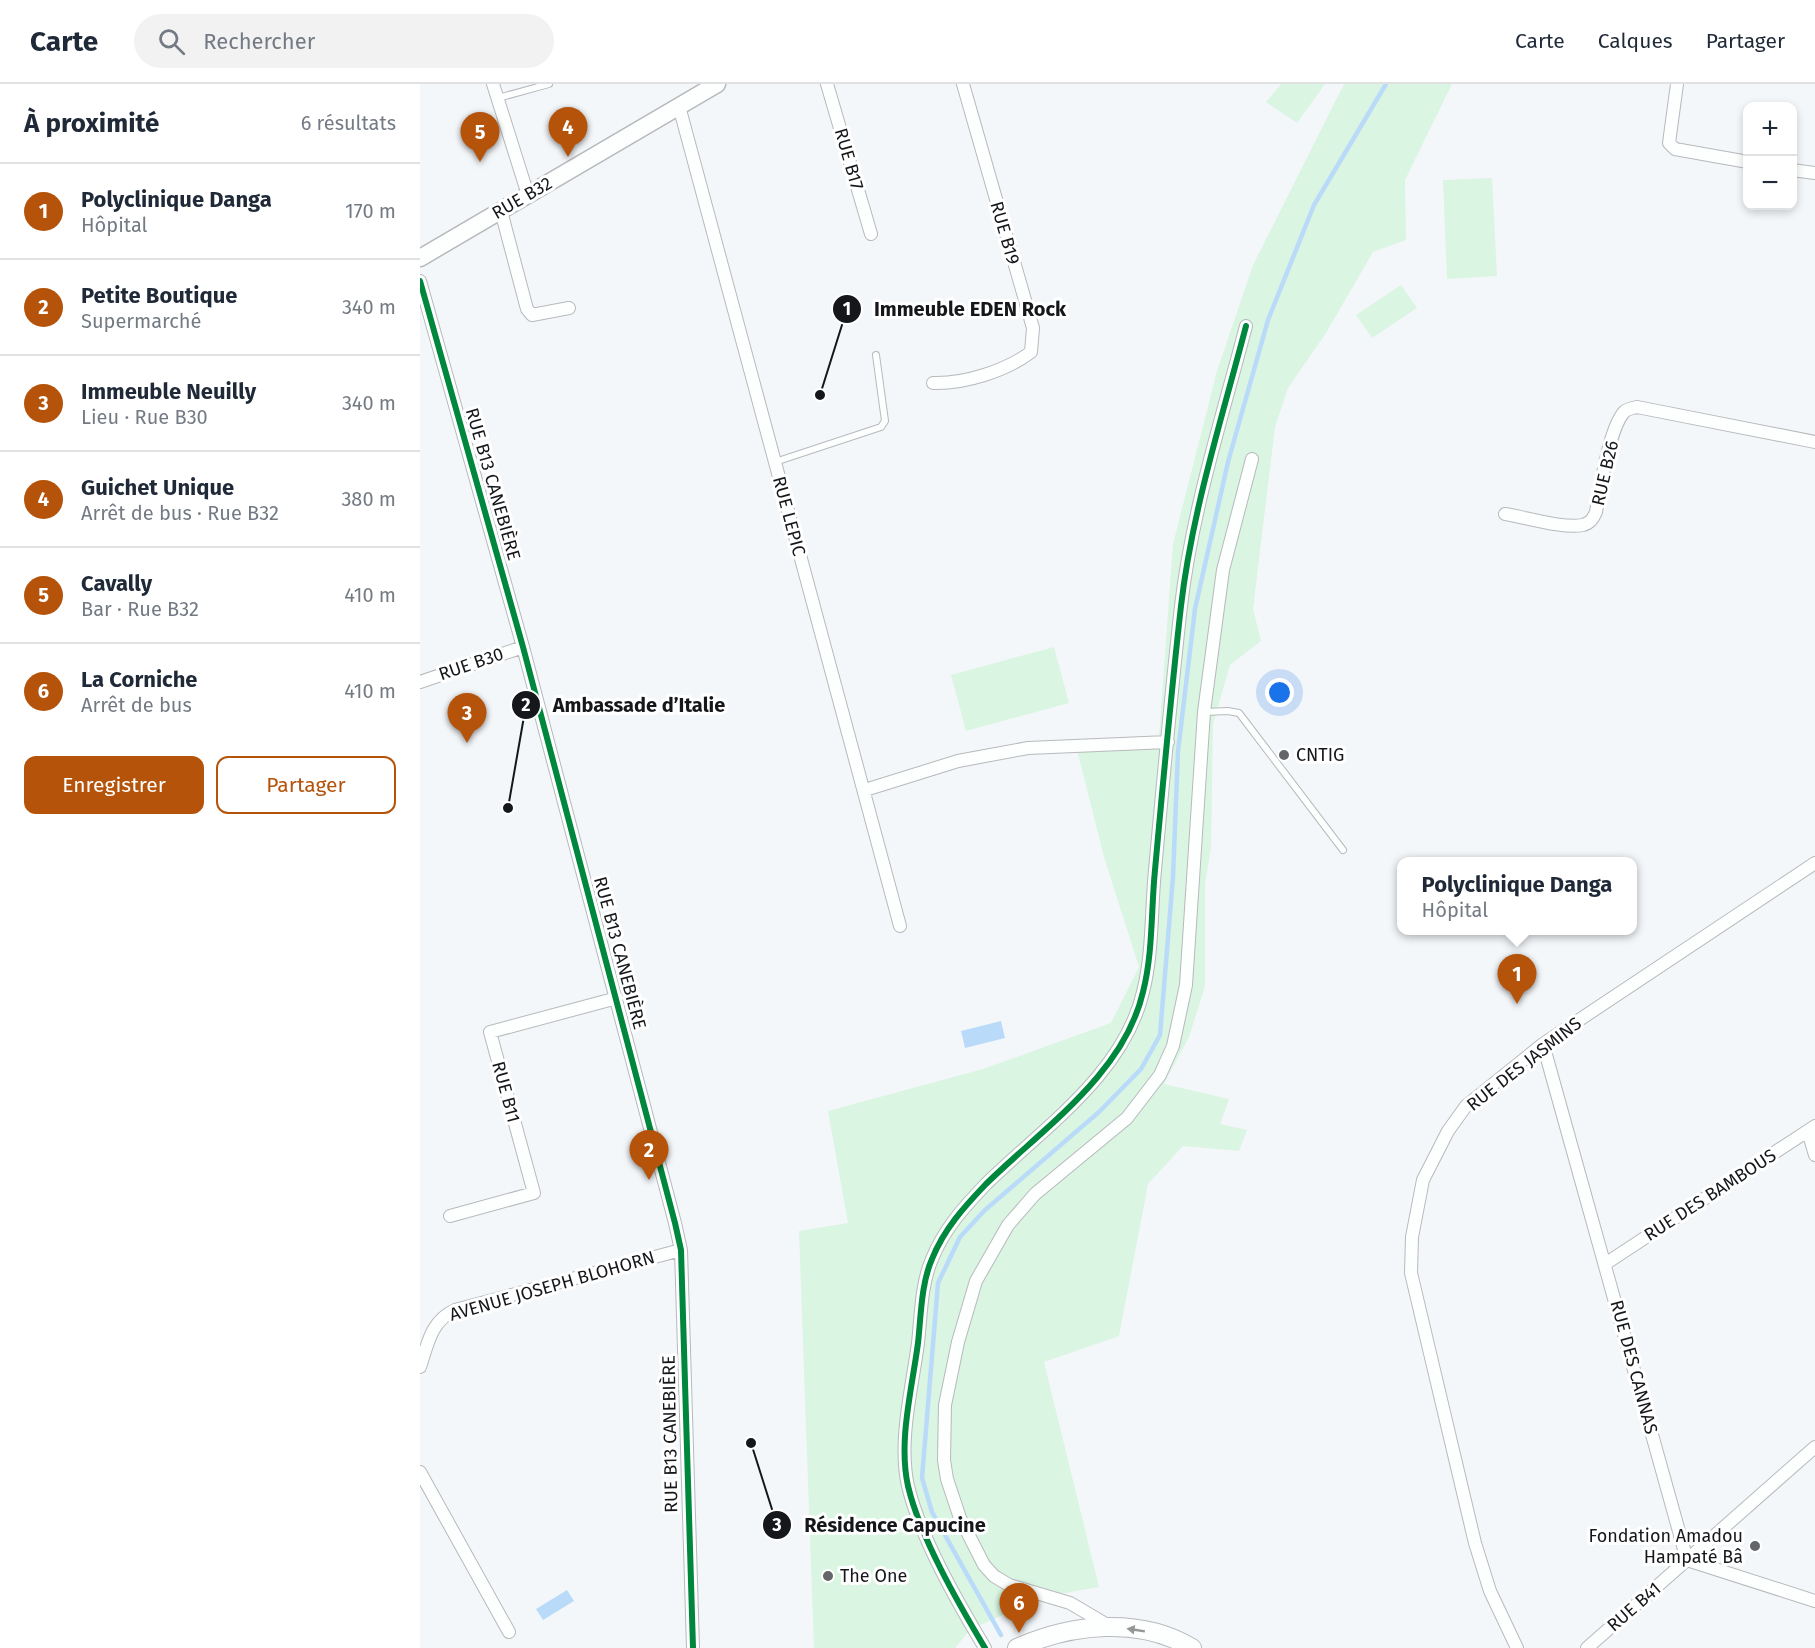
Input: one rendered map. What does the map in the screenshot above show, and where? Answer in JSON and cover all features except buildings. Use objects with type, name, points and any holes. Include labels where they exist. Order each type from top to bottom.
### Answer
[{"type":"main road","points":[[1017,1648],[1057,1632],[1110,1626],[1162,1635],[1192,1648]]},
{"type":"street","points":[[493,84],[528,195]]},
{"type":"street","name":"RUE B32","points":[[420,258],[717,84]]},
{"type":"street","name":"RUE B17","points":[[827,84],[871,234]]},
{"type":"street","name":"RUE B19","points":[[933,383],[955,382],[1004,367],[1030,352],[1034,342],[1033,328],[963,84]]},
{"type":"street","points":[[1677,84],[1669,143],[1675,149],[1743,161]]},
{"type":"street","name":"RUE LEPIC","points":[[679,106],[900,926]]},
{"type":"street","points":[[1797,171],[1815,173]]},
{"type":"street","points":[[501,211],[527,309],[532,315],[569,308]]},
{"type":"street","name":"RUE B13 CANEBIÈRE","points":[[420,281],[523,646],[681,1250],[693,1648]]},
{"type":"street","points":[[985,1648],[941,1566],[913,1505],[907,1482],[905,1452],[924,1294],[930,1263],[946,1229],[987,1183],[1074,1102],[1106,1064],[1130,1028],[1143,995],[1149,965],[1151,906],[1185,572],[1246,326]]},
{"type":"street","name":"RUE B26","points":[[1505,514],[1572,526],[1584,525],[1591,521],[1596,512],[1609,451],[1619,419],[1631,408],[1815,442]]},
{"type":"street","points":[[1110,1626],[1070,1603],[1009,1586],[994,1576],[984,1564],[960,1518],[946,1479],[945,1405],[953,1360],[976,1281],[1008,1225],[1035,1194],[1127,1118],[1160,1075],[1173,1046],[1186,985],[1204,712],[1223,570],[1252,459]]},
{"type":"street","name":"RUE B30","points":[[420,682],[523,646]]},
{"type":"street","points":[[865,790],[958,761],[1028,748],[1168,742]]},
{"type":"street","name":"RUE DES JASMINS","points":[[1517,1648],[1490,1591],[1475,1543],[1411,1273],[1410,1255],[1416,1206],[1423,1180],[1448,1131],[1466,1106],[1543,1044],[1815,863]]},
{"type":"street","name":"RUE B11","points":[[450,1216],[534,1193],[490,1032],[616,998]]},
{"type":"street","name":"RUE DES CANNAS","points":[[1543,1044],[1687,1560]]},
{"type":"street","points":[[1811,1128],[1815,1155]]},
{"type":"street","name":"RUE DES BAMBOUS","points":[[1605,1264],[1811,1128]]},
{"type":"street","name":"AVENUE JOSEPH BLOHORN","points":[[420,1367],[432,1329],[443,1316],[455,1310],[681,1250]]},
{"type":"street","name":"RUE B41","points":[[1587,1648],[1815,1447]]},
{"type":"street","points":[[420,1472],[509,1632]]},
{"type":"street","points":[[1687,1560],[1815,1601]]},
{"type":"lane","points":[[497,98],[549,84]]},
{"type":"lane","points":[[775,462],[881,427],[885,421],[876,355]]},
{"type":"lane","points":[[1204,712],[1239,713],[1343,850]]},
{"type":"green space","points":[[1281,84],[1325,84],[1297,123],[1266,102]]},
{"type":"green space","points":[[1344,84],[1452,84],[1405,180],[1406,240],[1373,252],[1326,333],[1288,388],[1275,427],[1253,609],[1261,641],[1230,665],[1213,724],[1211,848],[1205,884],[1205,986],[1189,1037],[1164,1084],[1229,1099],[1220,1124],[1247,1130],[1239,1151],[1183,1146],[1148,1184],[1119,1336],[1044,1362],[1099,1587],[1042,1597],[970,1630],[955,1648],[814,1648],[799,1231],[848,1223],[828,1111],[983,1069],[1111,1023],[1139,967],[1104,857],[1075,742],[1159,736],[1173,544],[1217,371],[1253,265]]},
{"type":"green space","points":[[1492,178],[1497,276],[1447,279],[1443,180]]},
{"type":"green space","points":[[1401,285],[1417,308],[1372,338],[1356,315]]},
{"type":"green space","points":[[1054,647],[1069,703],[966,731],[951,675]]},
{"type":"water","points":[[1001,1021],[1005,1038],[965,1048],[961,1031]]},
{"type":"water","points":[[567,1590],[574,1601],[543,1620],[536,1609]]},
{"type":"waterway","points":[[1001,1635],[932,1512],[922,1478],[938,1283],[960,1237],[985,1210],[1099,1112],[1141,1069],[1160,1035],[1173,877],[1178,751],[1195,609],[1228,462],[1268,320],[1314,205],[1386,84]]},
{"type":"cycle path","points":[[420,281],[523,647],[681,1250],[693,1648]]},
{"type":"cycle path","points":[[985,1648],[952,1590],[921,1526],[905,1469],[905,1433],[926,1279],[937,1248],[962,1210],[986,1184],[1079,1098],[1100,1074],[1118,1049],[1133,1021],[1143,992],[1149,962],[1167,738],[1186,570],[1200,500],[1246,326]]},
{"type":"place","name":"Guichet Unique","points":[[568,157]]},
{"type":"place","name":"Cavally","points":[[480,162]]},
{"type":"place","name":"Immeuble EDEN Rock","points":[[820,395]]},
{"type":"place","name":"Immeuble Neuilly","points":[[467,743]]},
{"type":"place","name":"CNTIG","points":[[1284,755]]},
{"type":"place","name":"Ambassade d’Italie","points":[[508,808]]},
{"type":"place","name":"Polyclinique Danga","points":[[1517,1004]]},
{"type":"place","name":"Petite Boutique","points":[[649,1180]]},
{"type":"place","name":"Résidence Capucine","points":[[751,1443]]},
{"type":"place","name":"Fondation Amadou Hampaté Bâ","points":[[1755,1546]]},
{"type":"place","name":"The One","points":[[828,1576]]},
{"type":"place","name":"La Corniche","points":[[1019,1633]]}]
